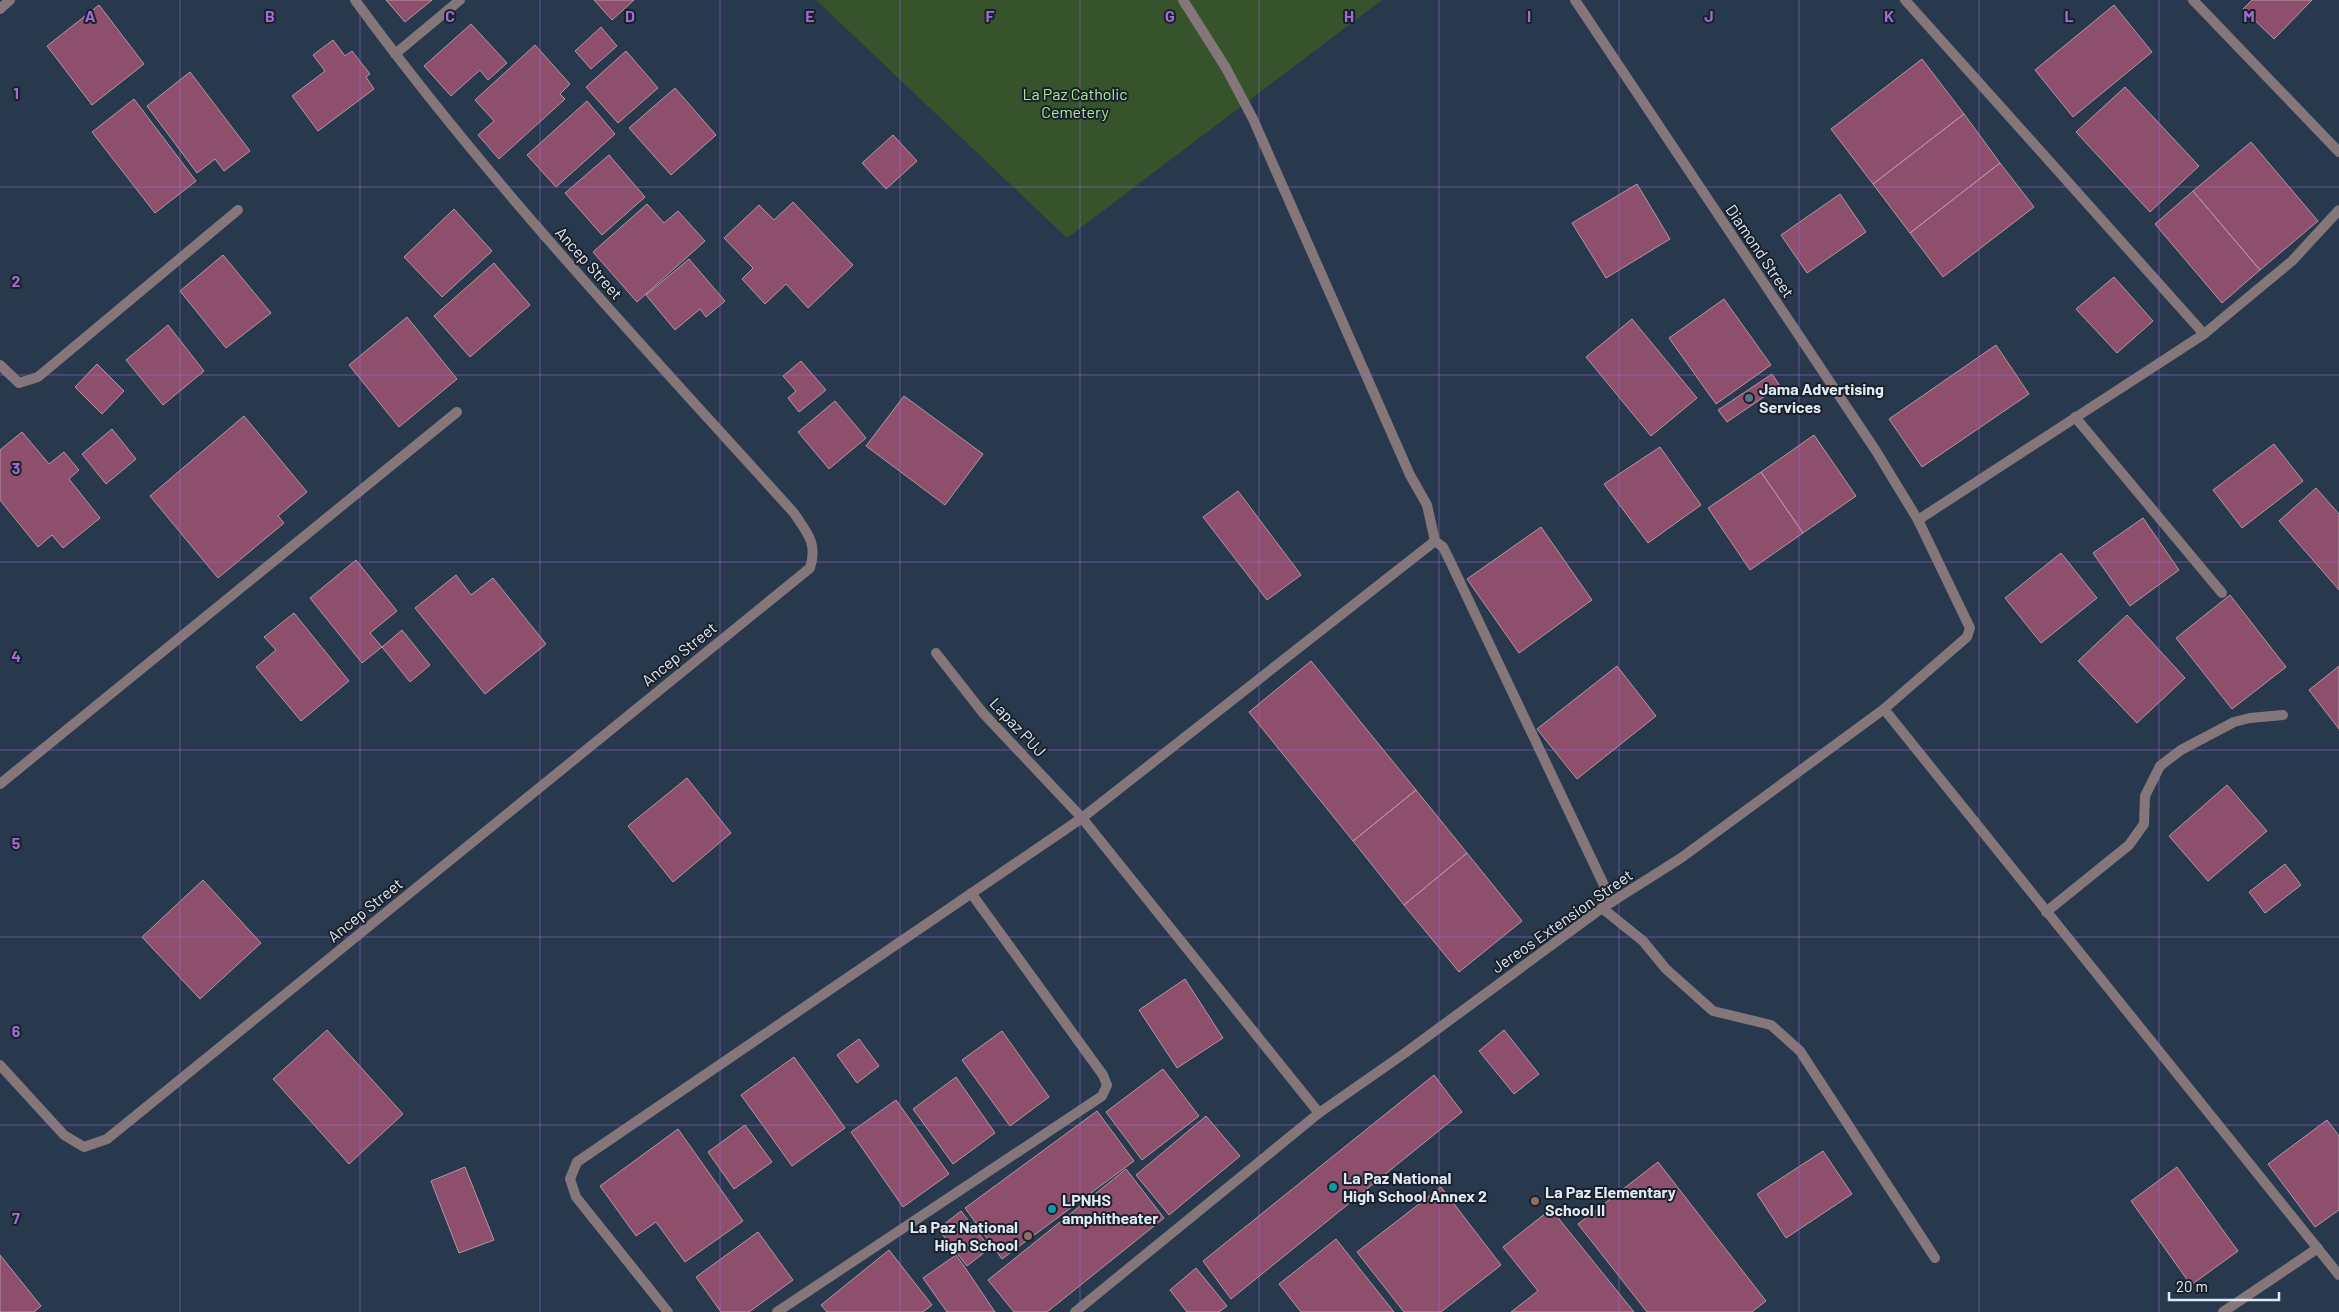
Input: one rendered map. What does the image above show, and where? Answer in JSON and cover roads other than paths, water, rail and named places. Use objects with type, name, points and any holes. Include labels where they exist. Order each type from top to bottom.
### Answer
[{"type":"street","points":[[0,9],[10,0]]},
{"type":"street","name":"Ancep Street","points":[[0,1065],[64,1135],[84,1147],[108,1139],[810,568],[814,555],[812,542],[794,512],[532,223],[395,54],[355,0]]},
{"type":"street","points":[[395,54],[460,0]]},
{"type":"street","points":[[1183,0],[1226,68],[1253,119],[1410,476],[1427,505],[1435,540],[1443,547],[1449,559],[1612,902]]},
{"type":"street","name":"Diamond Street","points":[[1575,0],[1876,451],[1918,520]]},
{"type":"street","points":[[1905,0],[2204,334]]},
{"type":"street","points":[[2193,0],[2339,152]]},
{"type":"street","points":[[0,365],[19,383],[38,377],[238,210]]},
{"type":"street","points":[[1918,520],[2204,334],[2292,261],[2339,210]]},
{"type":"street","points":[[0,784],[457,412]]},
{"type":"street","points":[[2075,418],[2222,593]]},
{"type":"street","name":"Jereos Extension Street","points":[[1075,1312],[1319,1113],[1405,1053],[1602,908],[1681,858],[1884,709],[1967,637],[1970,628],[1918,520]]},
{"type":"street","points":[[668,1312],[576,1196],[570,1179],[576,1162],[1082,818],[1435,540]]},
{"type":"street","name":"Lapaz PUJ","points":[[936,653],[983,713],[1082,818],[1319,1113]]},
{"type":"street","points":[[1884,709],[2339,1275]]},
{"type":"street","points":[[2046,912],[2129,845],[2144,824],[2145,796],[2160,766],[2181,750],[2234,722],[2250,718],[2282,715]]},
{"type":"street","points":[[777,1312],[1102,1096],[1107,1085],[1103,1074],[971,893]]},
{"type":"street","points":[[1602,908],[1643,941],[1666,969],[1713,1011],[1771,1025],[1800,1051],[1935,1258]]},
{"type":"street","points":[[2223,1312],[2318,1248]]},
{"type":"place","name":"Jama Advertising Services","points":[[1749,398]]},
{"type":"place","name":"La Paz National High School Annex 2","points":[[1333,1187]]},
{"type":"place","name":"La Paz Elementary School II","points":[[1535,1201]]},
{"type":"place","name":"LPNHS amphitheater","points":[[1052,1209]]},
{"type":"place","name":"La Paz National High School","points":[[1028,1236]]},
{"type":"park label","name":"La Paz Catholic Cemetery","points":[[1075,103]]}]
